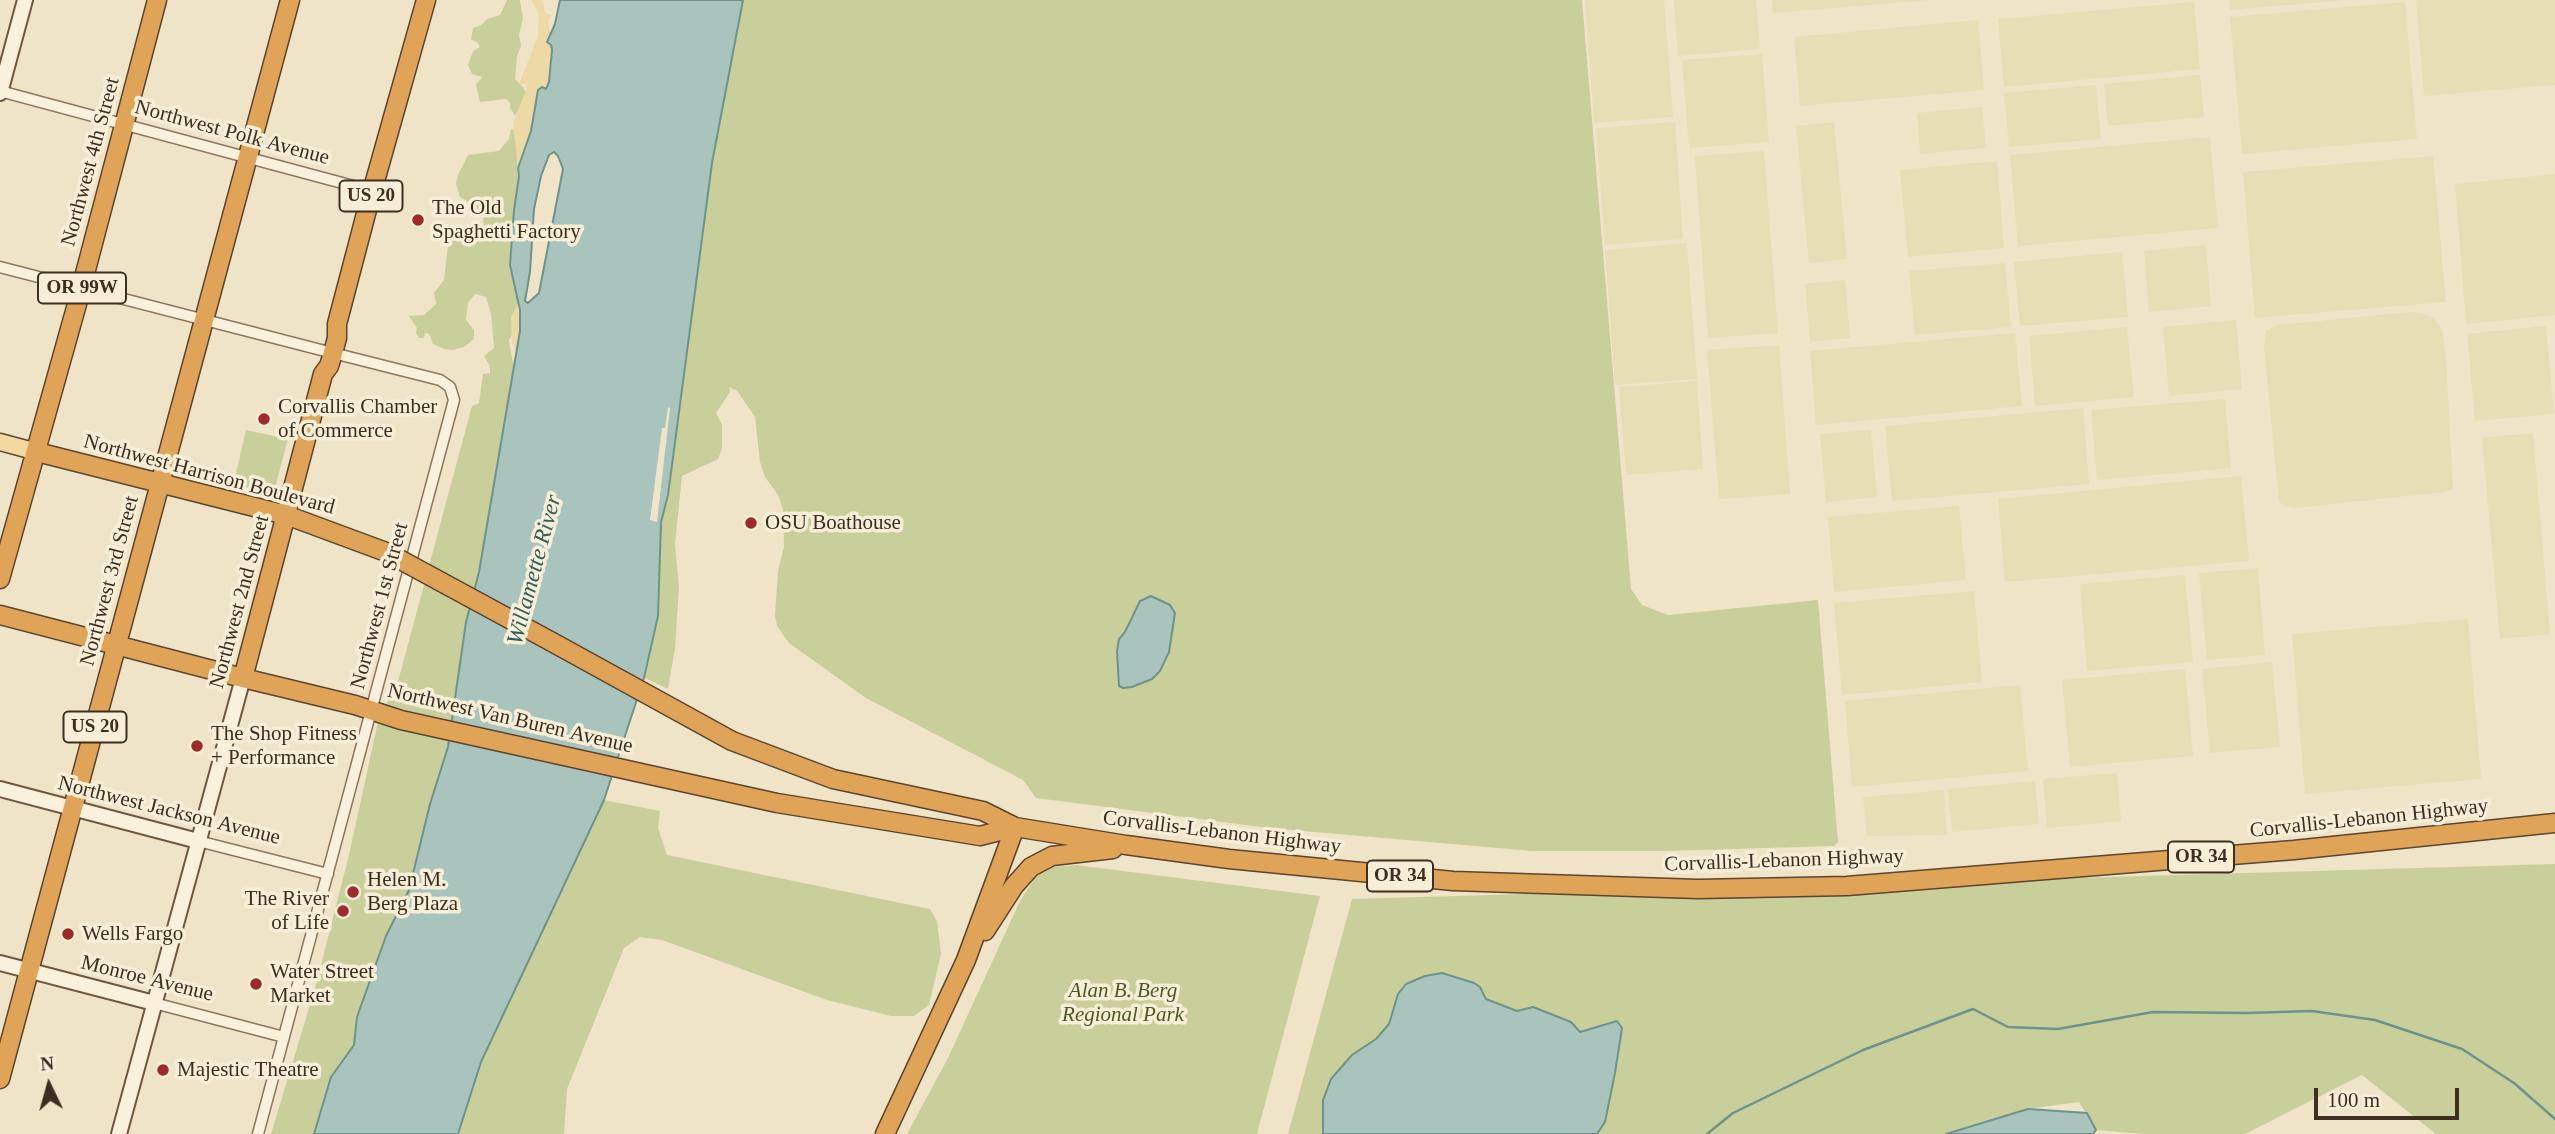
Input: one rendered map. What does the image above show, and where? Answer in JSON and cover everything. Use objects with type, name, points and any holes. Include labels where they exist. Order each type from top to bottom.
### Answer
[{"type":"highway","name":"Northwest 4th Street","points":[[0,579],[37,452],[158,0]]},
{"type":"highway","name":"Northwest 3rd Street","points":[[29,970],[290,0]]},
{"type":"highway","name":"Northwest 2nd Street","points":[[243,678],[323,374],[329,366],[329,352],[372,191],[426,0]]},
{"type":"highway","name":"Northwest Harrison Boulevard","points":[[37,452],[286,515],[386,552],[732,741],[833,779],[983,811],[1015,827]]},
{"type":"highway","name":"Northwest Van Buren Avenue","points":[[0,615],[306,692],[368,723],[401,720],[777,803],[980,836],[1015,827]]},
{"type":"highway","name":"Corvallis-Lebanon Highway","points":[[1015,827],[1230,859],[1452,881],[1698,889],[1847,886],[2277,851],[2555,823]]},
{"type":"highway","name":"OR 34","points":[[885,1134],[966,960],[1015,827]]},
{"type":"highway","name":"OR 34","points":[[966,960],[1014,887],[1031,867],[1052,856],[1107,851],[1126,845]]},
{"type":"highway","name":"US 20","points":[[0,1079],[29,970]]},
{"type":"main road","name":"Northwest Harrison Boulevard","points":[[0,442],[37,452]]},
{"type":"street","points":[[0,91],[26,0]]},
{"type":"street","name":"Northwest Polk Avenue","points":[[0,91],[372,191]]},
{"type":"street","points":[[0,267],[329,352]]},
{"type":"street","name":"Northwest 1st Street","points":[[258,1134],[454,396],[450,387],[440,380],[329,352]]},
{"type":"street","name":"Northwest 2nd Street","points":[[119,1134],[243,678]]},
{"type":"street","name":"Northwest Jackson Avenue","points":[[0,789],[328,874]]},
{"type":"street","name":"Monroe Avenue","points":[[0,963],[284,1037]]},
{"type":"shaded area","points":[[1585,0],[1664,0],[1673,117],[1594,123]]},
{"type":"shaded area","points":[[1674,0],[1756,0],[1760,49],[1678,56]]},
{"type":"shaded area","points":[[1772,0],[1930,0],[1773,13]]},
{"type":"shaded area","points":[[2229,0],[2346,0],[2230,10]]},
{"type":"shaded area","points":[[2416,0],[2555,0],[2555,85],[2424,96]]},
{"type":"shaded area","points":[[2194,2],[2200,69],[2004,87],[1998,19]]},
{"type":"shaded area","points":[[2405,2],[2417,139],[2242,154],[2230,17]]},
{"type":"shaded area","points":[[1978,20],[1984,90],[1800,106],[1794,37]]},
{"type":"shaded area","points":[[1762,54],[1769,142],[1689,148],[1682,60]]},
{"type":"shaded area","points":[[2200,75],[2204,117],[2108,126],[2104,84]]},
{"type":"shaded area","points":[[2096,85],[2101,139],[2009,147],[2004,93]]},
{"type":"shaded area","points":[[1982,107],[1986,148],[1920,154],[1917,113]]},
{"type":"shaded area","points":[[1675,122],[1683,239],[1605,245],[1596,128]]},
{"type":"shaded area","points":[[1834,122],[1847,259],[1809,263],[1796,126]]},
{"type":"shaded area","points":[[2210,137],[2218,228],[2018,246],[2010,155]]},
{"type":"shaded area","points":[[1764,151],[1778,333],[1708,338],[1695,156]]},
{"type":"shaded area","points":[[2433,156],[2446,302],[2255,318],[2243,172]]},
{"type":"shaded area","points":[[1997,161],[2004,248],[1908,257],[1900,170]]},
{"type":"shaded area","points":[[2555,174],[2555,315],[2466,324],[2455,184]]},
{"type":"shaded area","points":[[1687,243],[1697,379],[1615,385],[1605,250]]},
{"type":"shaded area","points":[[2206,245],[2211,306],[2149,312],[2144,251]]},
{"type":"shaded area","points":[[2122,252],[2128,317],[2020,326],[2014,262]]},
{"type":"shaded area","points":[[2005,263],[2011,327],[1915,335],[1909,271]]},
{"type":"shaded area","points":[[1845,280],[1850,338],[1810,342],[1805,284]]},
{"type":"shaded area","points":[[2410,312],[2434,318],[2442,330],[2453,489],[2295,508],[2284,506],[2279,501],[2264,348],[2266,331],[2277,325]]},
{"type":"shaded area","points":[[2236,320],[2242,389],[2169,396],[2163,327]]},
{"type":"shaded area","points":[[2546,326],[2554,414],[2475,421],[2467,334]]},
{"type":"shaded area","points":[[2127,327],[2134,397],[2035,406],[2029,336]]},
{"type":"shaded area","points":[[2015,333],[2022,406],[1816,425],[1810,351]]},
{"type":"shaded area","points":[[1779,345],[1790,494],[1719,499],[1707,350]]},
{"type":"shaded area","points":[[1697,381],[1703,469],[1626,475],[1619,387]]},
{"type":"shaded area","points":[[2225,399],[2231,468],[2097,480],[2091,410]]},
{"type":"shaded area","points":[[2083,408],[2089,484],[1892,501],[1885,426]]},
{"type":"shaded area","points":[[1871,430],[1877,497],[1826,502],[1820,434]]},
{"type":"shaded area","points":[[2533,433],[2550,634],[2500,639],[2482,438]]},
{"type":"shaded area","points":[[2241,476],[2249,561],[2005,582],[1998,499]]},
{"type":"shaded area","points":[[1959,506],[1966,580],[1834,592],[1828,517]]},
{"type":"shaded area","points":[[2258,568],[2265,655],[2207,660],[2199,573]]},
{"type":"shaded area","points":[[2185,575],[2193,662],[2087,671],[2080,584]]},
{"type":"shaded area","points":[[1974,591],[1982,682],[1842,695],[1834,603]]},
{"type":"shaded area","points":[[2468,619],[2481,779],[2305,794],[2292,634]]},
{"type":"shaded area","points":[[2272,662],[2280,747],[2210,753],[2202,669]]},
{"type":"shaded area","points":[[2185,669],[2193,756],[2070,767],[2062,680]]},
{"type":"shaded area","points":[[2020,685],[2028,771],[1852,787],[1845,701]]},
{"type":"shaded area","points":[[2117,773],[2121,821],[2047,828],[2043,779]]},
{"type":"shaded area","points":[[2035,781],[2039,824],[1952,832],[1948,789]]},
{"type":"shaded area","points":[[1944,790],[1947,835],[1867,836],[1863,797]]},
{"type":"green space","points":[[507,0],[520,0],[523,19],[515,79],[527,95],[515,116],[506,99],[480,102],[476,85],[482,77],[472,74],[468,65],[473,51],[480,47],[471,39],[473,28],[500,15]]},
{"type":"green space","points":[[742,0],[1582,0],[1631,589],[1642,605],[1668,615],[1818,600],[1838,842],[1834,846],[1664,851],[1532,851],[1269,828],[1036,798],[1023,780],[866,698],[789,643],[777,626],[775,615],[778,571],[784,547],[783,509],[778,495],[765,477],[760,462],[755,417],[737,391],[729,387],[730,392],[716,413],[722,425],[722,449],[718,459],[682,476],[675,544],[679,587],[675,649],[668,689],[645,678],[658,616],[661,522],[668,495],[712,163]]},
{"type":"green space","points":[[511,129],[516,131],[520,145],[517,159],[524,298],[517,305],[515,328],[509,340],[515,375],[483,557],[466,622],[448,747],[430,804],[409,890],[386,936],[357,1017],[354,1045],[331,1077],[314,1134],[271,1134],[315,988],[349,855],[379,717],[397,685],[472,406],[479,403],[483,374],[490,373],[490,366],[484,356],[494,348],[491,314],[486,297],[475,294],[468,303],[466,320],[474,330],[474,339],[464,347],[453,350],[433,344],[429,334],[425,333],[424,338],[419,338],[417,328],[409,316],[424,315],[436,304],[434,293],[444,280],[450,240],[460,232],[484,230],[483,219],[486,212],[478,211],[460,197],[456,184],[468,155],[499,151],[509,139]]},
{"type":"green space","points":[[246,430],[288,439],[276,484],[271,490],[261,492],[233,486]]},
{"type":"green space","points":[[604,800],[660,811],[658,828],[667,855],[930,909],[937,921],[941,954],[929,1005],[914,1016],[891,1016],[827,1000],[662,940],[640,937],[624,948],[567,1089],[564,1134],[458,1134],[481,1062]]},
{"type":"green space","points":[[2555,864],[2555,1134],[2436,1134],[2362,1075],[2245,1134],[2144,1134],[2096,1130],[2079,1102],[2028,1109],[1946,1134],[1288,1134],[1352,899]]},
{"type":"green space","name":"Alan B. Berg Regional Park","points":[[1076,865],[1320,896],[1257,1134],[907,1134],[948,1058],[1020,901],[1036,876],[1052,867]]},
{"type":"sand","points":[[531,0],[543,0],[545,13],[552,15],[548,20],[551,35],[547,42],[551,45],[552,63],[549,82],[534,108],[531,131],[518,168],[513,123],[527,88],[525,84],[519,84],[538,36],[539,16]]},
{"type":"sand","points":[[518,305],[520,331],[516,351],[512,343],[511,316]]},
{"type":"water","name":"Willamette River","points":[[560,0],[743,0],[712,163],[668,495],[661,522],[658,616],[644,678],[604,800],[481,1062],[458,1134],[314,1134],[331,1077],[354,1045],[357,1017],[386,936],[409,890],[430,804],[448,747],[466,622],[479,572],[520,331],[520,310],[510,265],[518,168],[531,131],[538,90],[542,87],[546,89],[549,82],[552,50],[547,42],[555,24]],"holes":[[[554,152],[563,169],[539,293],[528,303],[525,301],[530,272],[534,209],[549,155]]]},
{"type":"water","points":[[1151,596],[1170,605],[1175,613],[1169,652],[1160,671],[1152,679],[1123,688],[1119,686],[1119,639],[1140,601]]},
{"type":"water","points":[[1442,973],[1474,983],[1480,987],[1486,999],[1517,1011],[1533,1007],[1571,1022],[1580,1032],[1617,1021],[1622,1028],[1615,1073],[1605,1122],[1597,1134],[1323,1134],[1323,1100],[1331,1079],[1352,1055],[1376,1039],[1389,1024],[1398,994],[1406,984]]},
{"type":"water","points":[[2028,1109],[2087,1113],[2096,1130],[2093,1134],[1946,1134]]},
{"type":"pier","points":[[668,407],[657,522],[650,520],[662,428],[665,428]]},
{"type":"waterway","points":[[1707,1134],[1733,1113],[1863,1050],[1973,1009],[2008,1027],[2058,1029],[2153,1012],[2312,1011],[2375,1020],[2462,1049],[2514,1083],[2555,1119]]},
{"type":"place","name":"The Old Spaghetti Factory","points":[[418,220]]},
{"type":"place","name":"Corvallis Chamber of Commerce","points":[[264,419]]},
{"type":"place","name":"OSU Boathouse","points":[[751,523]]},
{"type":"place","name":"The Shop Fitness + Performance","points":[[197,746]]},
{"type":"place","name":"Helen M. Berg Plaza","points":[[353,892]]},
{"type":"place","name":"The River of Life","points":[[343,911]]},
{"type":"place","name":"Wells Fargo","points":[[68,934]]},
{"type":"place","name":"Water Street Market","points":[[256,984]]},
{"type":"place","name":"Majestic Theatre","points":[[163,1070]]}]
